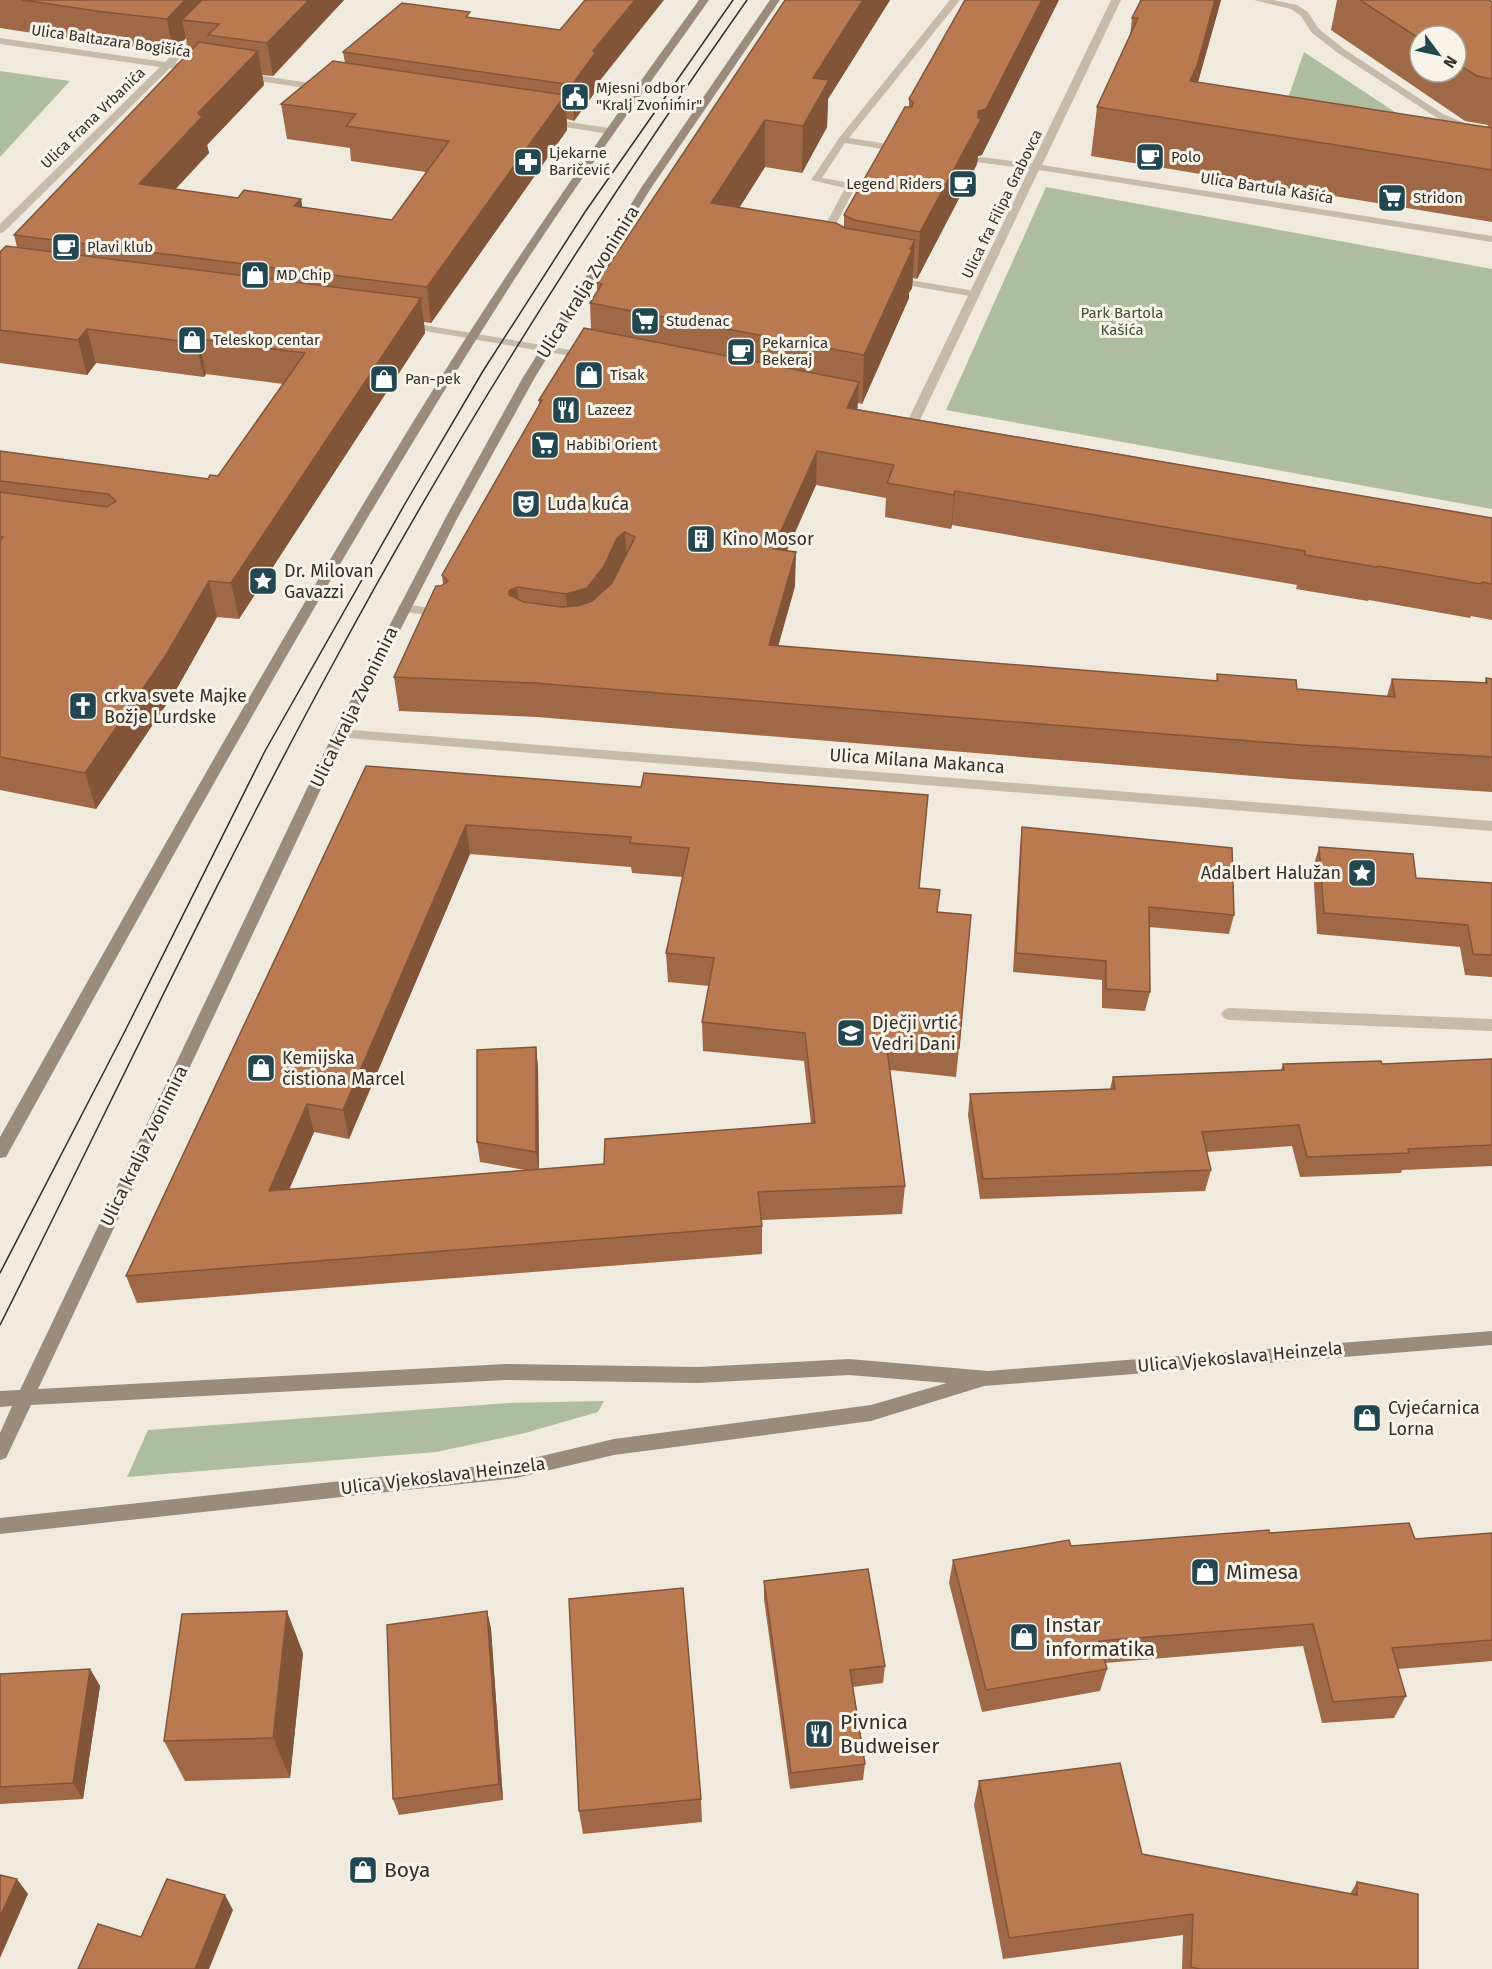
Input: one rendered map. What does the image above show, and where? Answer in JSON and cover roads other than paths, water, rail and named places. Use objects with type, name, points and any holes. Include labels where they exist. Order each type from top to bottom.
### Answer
[{"type":"main road","points":[[0,1152],[225,751],[367,505],[471,335],[609,131],[704,0]]},
{"type":"main road","name":"Ulica kralja Zvonimira","points":[[0,1452],[340,734],[458,506],[547,349],[646,188],[775,0]]},
{"type":"main road","name":"Ulica Vjekoslava Heinzela","points":[[0,1399],[129,1390],[506,1372],[699,1375],[849,1367],[988,1378],[1492,1338]]},
{"type":"main road","name":"Ulica Vjekoslava Heinzela","points":[[0,1526],[516,1470],[614,1447],[871,1413],[988,1378]]},
{"type":"street","points":[[817,255],[851,186],[816,180],[842,140],[955,0]]},
{"type":"street","name":"Ulica fra Filipa Grabovca","points":[[915,420],[1116,0]]},
{"type":"street","points":[[1259,0],[1294,7],[1305,14],[1314,30],[1341,51],[1440,116],[1463,126],[1492,130]]},
{"type":"street","name":"Ulica Frana Vrbanića","points":[[0,230],[208,24]]},
{"type":"street","name":"Ulica Baltazara Bogišića","points":[[0,41],[206,70]]},
{"type":"street","points":[[230,74],[334,90]]},
{"type":"street","points":[[544,121],[609,131]]},
{"type":"street","points":[[842,140],[904,149]]},
{"type":"street","name":"Ulica Bartula Kašića","points":[[980,160],[1492,239]]},
{"type":"street","points":[[880,278],[975,294]]},
{"type":"street","points":[[400,324],[599,358]]},
{"type":"street","points":[[404,608],[444,614]]},
{"type":"street","name":"Ulica Milana Makanca","points":[[340,734],[1492,826]]},
{"type":"street","points":[[1228,1014],[1492,1025]]},
{"type":"tram line","points":[[0,1273],[124,1033],[265,751],[406,502],[483,371],[585,212],[733,0]]},
{"type":"tram line","points":[[0,1325],[248,826],[381,577],[429,492],[530,325],[636,161],[747,0]]},
{"type":"place","name":"Mjesni odbor \"Kralj Zvonimir\"","points":[[575,97]]},
{"type":"place","name":"Polo","points":[[1150,157]]},
{"type":"place","name":"Ljekarne Baričević","points":[[528,162]]},
{"type":"place","name":"Legend Riders","points":[[963,184]]},
{"type":"place","name":"Stridon","points":[[1392,198]]},
{"type":"place","name":"Plavi klub","points":[[66,247]]},
{"type":"place","name":"MD Chip","points":[[255,275]]},
{"type":"place","name":"Studenac","points":[[645,321]]},
{"type":"place","name":"Teleskop centar","points":[[192,340]]},
{"type":"place","name":"Pekarnica Bekeraj","points":[[741,352]]},
{"type":"place","name":"Tisak","points":[[589,375]]},
{"type":"place","name":"Pan-pek","points":[[384,379]]},
{"type":"place","name":"Lazeez","points":[[566,410]]},
{"type":"place","name":"Habibi Orient","points":[[545,445]]},
{"type":"place","name":"Luda kuća","points":[[526,504]]},
{"type":"place","name":"Kino Mosor","points":[[701,539]]},
{"type":"place","name":"Dr. Milovan Gavazzi","points":[[263,581]]},
{"type":"place","name":"crkva svete Majke Božje Lurdske","points":[[83,706]]},
{"type":"place","name":"Adalbert Halužan","points":[[1362,873]]},
{"type":"place","name":"Dječji vrtić Vedri Dani","points":[[851,1033]]},
{"type":"place","name":"Kemijska čistiona Marcel","points":[[261,1068]]},
{"type":"place","name":"Cvjećarnica Lorna","points":[[1367,1418]]},
{"type":"place","name":"Mimesa","points":[[1205,1572]]},
{"type":"place","name":"Instar informatika","points":[[1024,1637]]},
{"type":"place","name":"Pivnica Budweiser","points":[[819,1734]]},
{"type":"place","name":"Boya","points":[[363,1870]]},
{"type":"park label","name":"Park Bartola Kašića","points":[[1122,322]]}]
